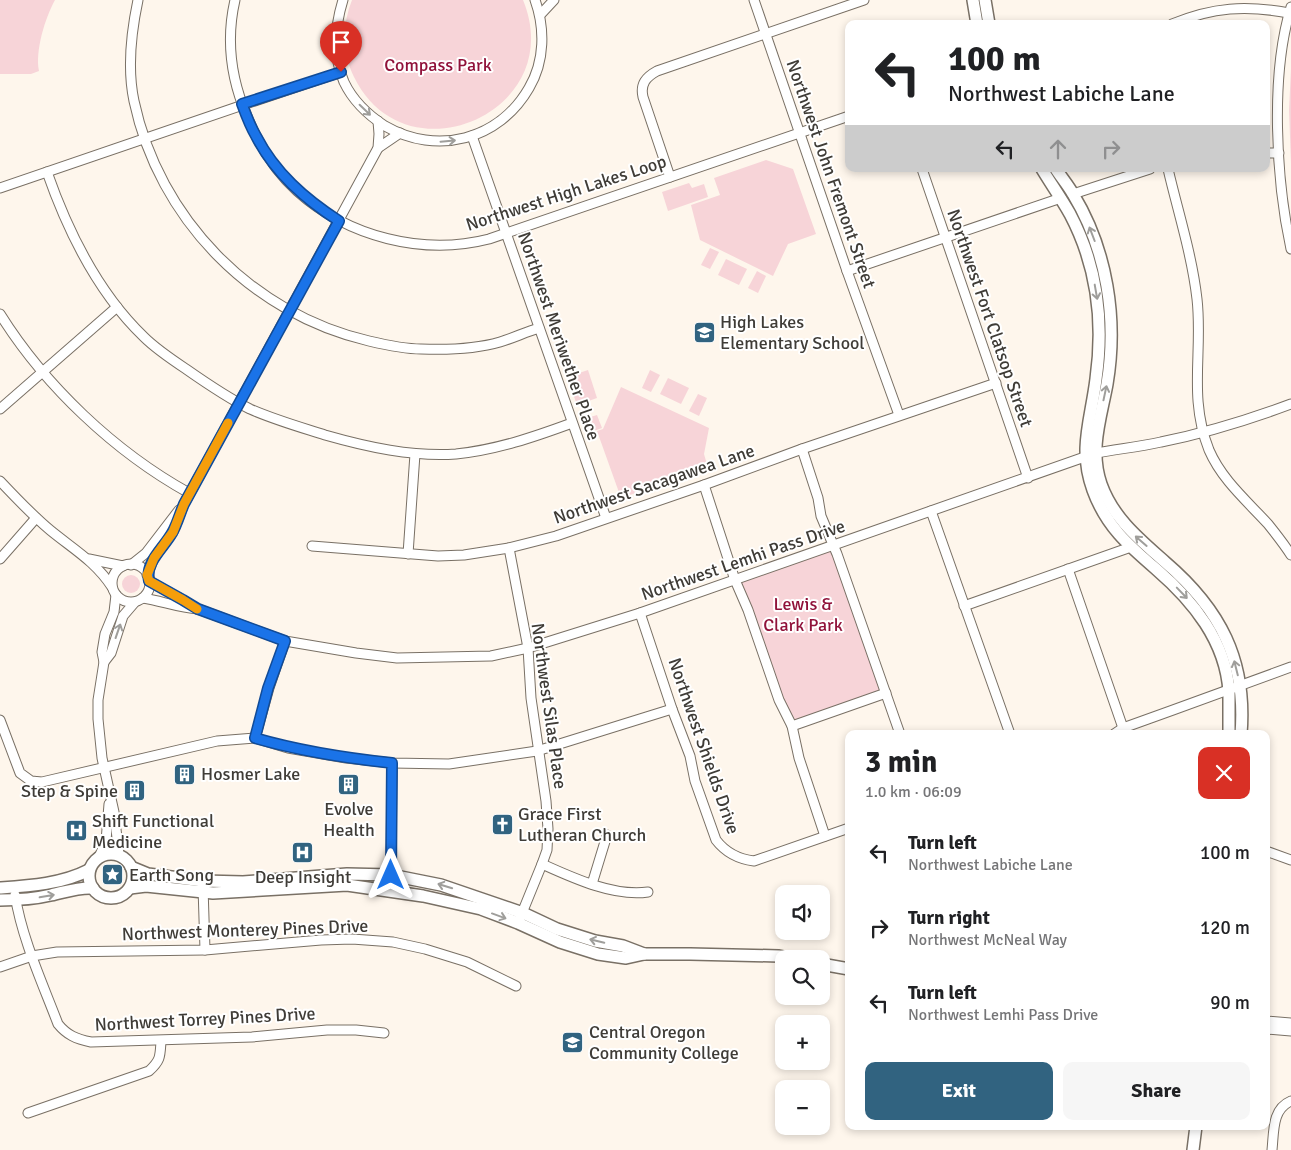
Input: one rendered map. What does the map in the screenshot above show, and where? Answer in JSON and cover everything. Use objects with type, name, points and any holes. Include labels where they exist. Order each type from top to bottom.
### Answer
[{"type":"main road","points":[[974,0],[976,20]]},
{"type":"main road","points":[[984,0],[988,20]]},
{"type":"main road","points":[[1044,172],[1061,198],[1076,228],[1093,278],[1098,305],[1099,353],[1094,396],[1086,431],[1100,483],[1116,515],[1128,529],[1195,589],[1222,628],[1230,645],[1240,686],[1243,713],[1241,730]]},
{"type":"main road","points":[[1058,172],[1073,194],[1091,230],[1101,260],[1110,308],[1110,362],[1091,455],[1093,490],[1110,524],[1131,547],[1190,601],[1204,619],[1216,640],[1223,660],[1229,690],[1229,730]]},
{"type":"main road","points":[[130,888],[133,875],[131,867],[124,858],[112,854],[99,856],[90,870],[93,888],[100,895],[113,897],[119,896],[130,888],[146,886],[203,887],[244,892],[347,884],[452,901],[520,918],[595,941],[623,946],[644,954],[775,956]]},
{"type":"main road","points":[[131,867],[148,874],[203,887],[347,874],[391,875],[441,885],[520,918]]},
{"type":"main road","points":[[0,888],[74,877],[90,870]]},
{"type":"main road","points":[[0,900],[48,896],[77,889],[93,888]]},
{"type":"main road","points":[[830,966],[845,969]]},
{"type":"main road","points":[[1193,1150],[1196,1130]]},
{"type":"street","points":[[138,0],[130,48],[131,74],[134,100],[144,139],[166,187],[201,238],[218,257],[246,282],[278,305],[336,333],[380,344],[420,349],[461,348],[499,342],[539,328]]},
{"type":"street","name":"Northwest High Lakes Loop","points":[[235,0],[231,21],[230,47],[235,82],[255,136],[283,176],[318,207],[339,221],[384,238],[420,244],[465,244],[483,241],[845,117]]},
{"type":"street","points":[[342,0],[336,32],[341,72],[353,98],[366,112],[378,121],[400,133],[417,139],[433,141],[454,140],[472,136],[503,119],[520,102],[533,82],[538,70],[542,43],[540,15],[535,0]]},
{"type":"street","points":[[540,15],[545,7],[554,0]]},
{"type":"street","name":"Northwest John Fremont Street","points":[[754,0],[847,271],[899,415]]},
{"type":"street","points":[[670,177],[642,90],[644,82],[651,75],[657,71],[863,0]]},
{"type":"street","points":[[1183,20],[1228,4],[1252,8],[1290,10],[1279,80],[1279,153],[1282,190],[1291,249]]},
{"type":"street","points":[[0,188],[242,104],[341,72]]},
{"type":"street","points":[[104,662],[111,653],[123,616],[149,588],[148,578],[154,558],[173,532],[189,493],[378,148],[378,121]]},
{"type":"street","points":[[378,148],[400,133]]},
{"type":"street","name":"Northwest Meriwether Place","points":[[472,136],[606,518]]},
{"type":"street","points":[[1270,153],[1279,153]]},
{"type":"street","points":[[47,172],[57,200],[79,248],[117,307],[144,337],[165,355],[239,402],[286,424],[340,439],[415,454],[457,454],[501,446],[523,441],[572,423]]},
{"type":"street","name":"Northwest Fort Clatsop Street","points":[[923,172],[1028,478]]},
{"type":"street","points":[[1073,194],[1141,172]]},
{"type":"street","points":[[1169,172],[1191,261],[1197,300],[1199,325],[1196,392],[1204,432],[1210,450],[1220,469],[1234,488],[1268,524],[1291,555]]},
{"type":"street","points":[[847,271],[1061,198]]},
{"type":"street","points":[[0,408],[117,307]]},
{"type":"street","points":[[0,314],[21,347],[71,403],[108,436],[146,465],[189,493]]},
{"type":"street","name":"Northwest Sacagawea Lane","points":[[312,546],[438,556],[464,555],[509,548],[556,536],[899,415],[996,383]]},
{"type":"street","name":"Northwest Lemhi Pass Drive","points":[[148,578],[198,609],[285,641],[397,658],[491,656],[528,648],[640,612],[1091,455],[1158,443],[1204,432],[1291,404]]},
{"type":"street","points":[[802,449],[818,498],[821,516],[834,546],[899,730]]},
{"type":"street","points":[[408,554],[415,454]]},
{"type":"street","points":[[0,481],[36,518],[88,559],[104,575],[124,602],[139,600]]},
{"type":"street","points":[[704,485],[735,580],[748,610],[779,700],[792,726],[799,758],[826,836]]},
{"type":"street","points":[[119,855],[114,812],[104,766],[98,718],[99,690],[104,662],[102,652],[105,634],[114,612],[114,575],[146,553],[184,504]]},
{"type":"street","points":[[930,511],[1009,730]]},
{"type":"street","points":[[0,559],[36,518]]},
{"type":"street","points":[[964,606],[1131,547]]},
{"type":"street","name":"Northwest Silas Place","points":[[509,548],[528,648],[531,698],[537,751],[546,801],[548,829],[547,850],[520,918]]},
{"type":"street","points":[[88,559],[140,567],[148,578]]},
{"type":"street","points":[[1068,569],[1123,728]]},
{"type":"street","name":"Northwest Lemhi Pass Drive","points":[[139,600],[160,601],[182,609],[198,609]]},
{"type":"street","name":"Northwest Shields Drive","points":[[640,612],[672,709],[690,756],[695,781],[716,840],[727,852],[742,860],[754,861],[845,829]]},
{"type":"street","points":[[255,738],[268,688],[285,641]]},
{"type":"street","points":[[1120,730],[1291,667]]},
{"type":"street","points":[[792,726],[886,693]]},
{"type":"street","points":[[0,720],[20,773],[31,781],[42,782],[217,741],[255,738],[288,748],[346,758],[392,763],[449,764],[537,751],[672,709]]},
{"type":"street","points":[[391,875],[392,763]]},
{"type":"street","points":[[99,856],[106,841],[109,794]]},
{"type":"street","points":[[592,884],[607,835]]},
{"type":"street","points":[[1270,852],[1291,860]]},
{"type":"street","points":[[542,864],[592,884],[623,892],[648,892]]},
{"type":"street","name":"Northwest Torrey Pines Drive","points":[[13,887],[18,915],[58,1024],[65,1032],[80,1040],[91,1042],[161,1041],[252,1037],[327,1030],[356,1030],[384,1033]]},
{"type":"street","points":[[203,887],[205,950]]},
{"type":"street","name":"Northwest Monterey Pines Drive","points":[[0,967],[32,956],[57,952],[205,950],[352,939],[393,942],[425,949],[467,962],[516,986]]},
{"type":"street","points":[[1270,1021],[1291,1023]]},
{"type":"street","points":[[1270,1029],[1291,1031]]},
{"type":"street","points":[[28,1113],[149,1071],[158,1063],[161,1041]]},
{"type":"street","points":[[1272,1150],[1277,1114],[1282,1104],[1291,1100]]},
{"type":"green space","points":[[0,0],[55,0],[42,35],[38,54],[39,71],[31,74],[0,74]]},
{"type":"green space","name":"Compass Park","points":[[352,0],[523,0],[531,40],[523,74],[503,101],[475,120],[442,128],[409,125],[378,109],[354,77],[345,49],[346,19]]},
{"type":"green space","points":[[1291,69],[1291,163],[1289,110]]},
{"type":"green space","points":[[766,160],[793,169],[816,234],[788,244],[773,276],[700,240],[691,205],[720,195],[714,178]]},
{"type":"green space","points":[[689,183],[692,188],[704,184],[708,197],[668,211],[662,192]]},
{"type":"green space","points":[[710,248],[719,252],[710,269],[701,265]]},
{"type":"green space","points":[[726,259],[747,269],[739,285],[718,275]]},
{"type":"green space","points":[[757,271],[766,276],[758,293],[748,288]]},
{"type":"green space","points":[[588,370],[597,398],[577,405],[567,377]]},
{"type":"green space","points":[[650,370],[660,375],[651,392],[642,388]]},
{"type":"green space","points":[[668,378],[689,388],[681,404],[660,394]]},
{"type":"green space","points":[[621,387],[709,428],[704,454],[708,468],[621,498],[597,431],[603,429]]},
{"type":"green space","points":[[698,394],[707,398],[699,416],[689,411]]},
{"type":"green space","points":[[597,415],[602,428],[588,433],[584,419]]},
{"type":"green space","name":"Lewis & Clark Park","points":[[834,546],[886,693],[792,726],[735,580]]},
{"type":"green space","points":[[127,575],[135,575],[140,580],[138,591],[127,593],[122,588],[122,580]]},
{"type":"slow traffic","points":[[197,609],[149,581],[147,575],[154,558],[173,532],[184,504],[228,423]]},
{"type":"place","name":"High Lakes Elementary School","points":[[704,332]]},
{"type":"place","name":"Hosmer Lake","points":[[185,774]]},
{"type":"place","name":"Evolve Health","points":[[349,784]]},
{"type":"place","name":"Step & Spine","points":[[134,791]]},
{"type":"place","name":"Grace First Lutheran Church","points":[[502,824]]},
{"type":"place","name":"Shift Functional Medicine","points":[[76,831]]},
{"type":"place","name":"Deep Insight","points":[[303,852]]},
{"type":"place","name":"Earth Song","points":[[113,875]]},
{"type":"place","name":"Central Oregon Community College","points":[[573,1042]]},
{"type":"route","points":[[341,72],[242,104],[255,136],[283,176],[307,199],[339,221],[196,481],[173,532],[154,558],[147,575],[149,581],[164,591],[198,609],[285,641],[268,688],[255,738],[288,748],[346,758],[392,763],[391,875]]}]
